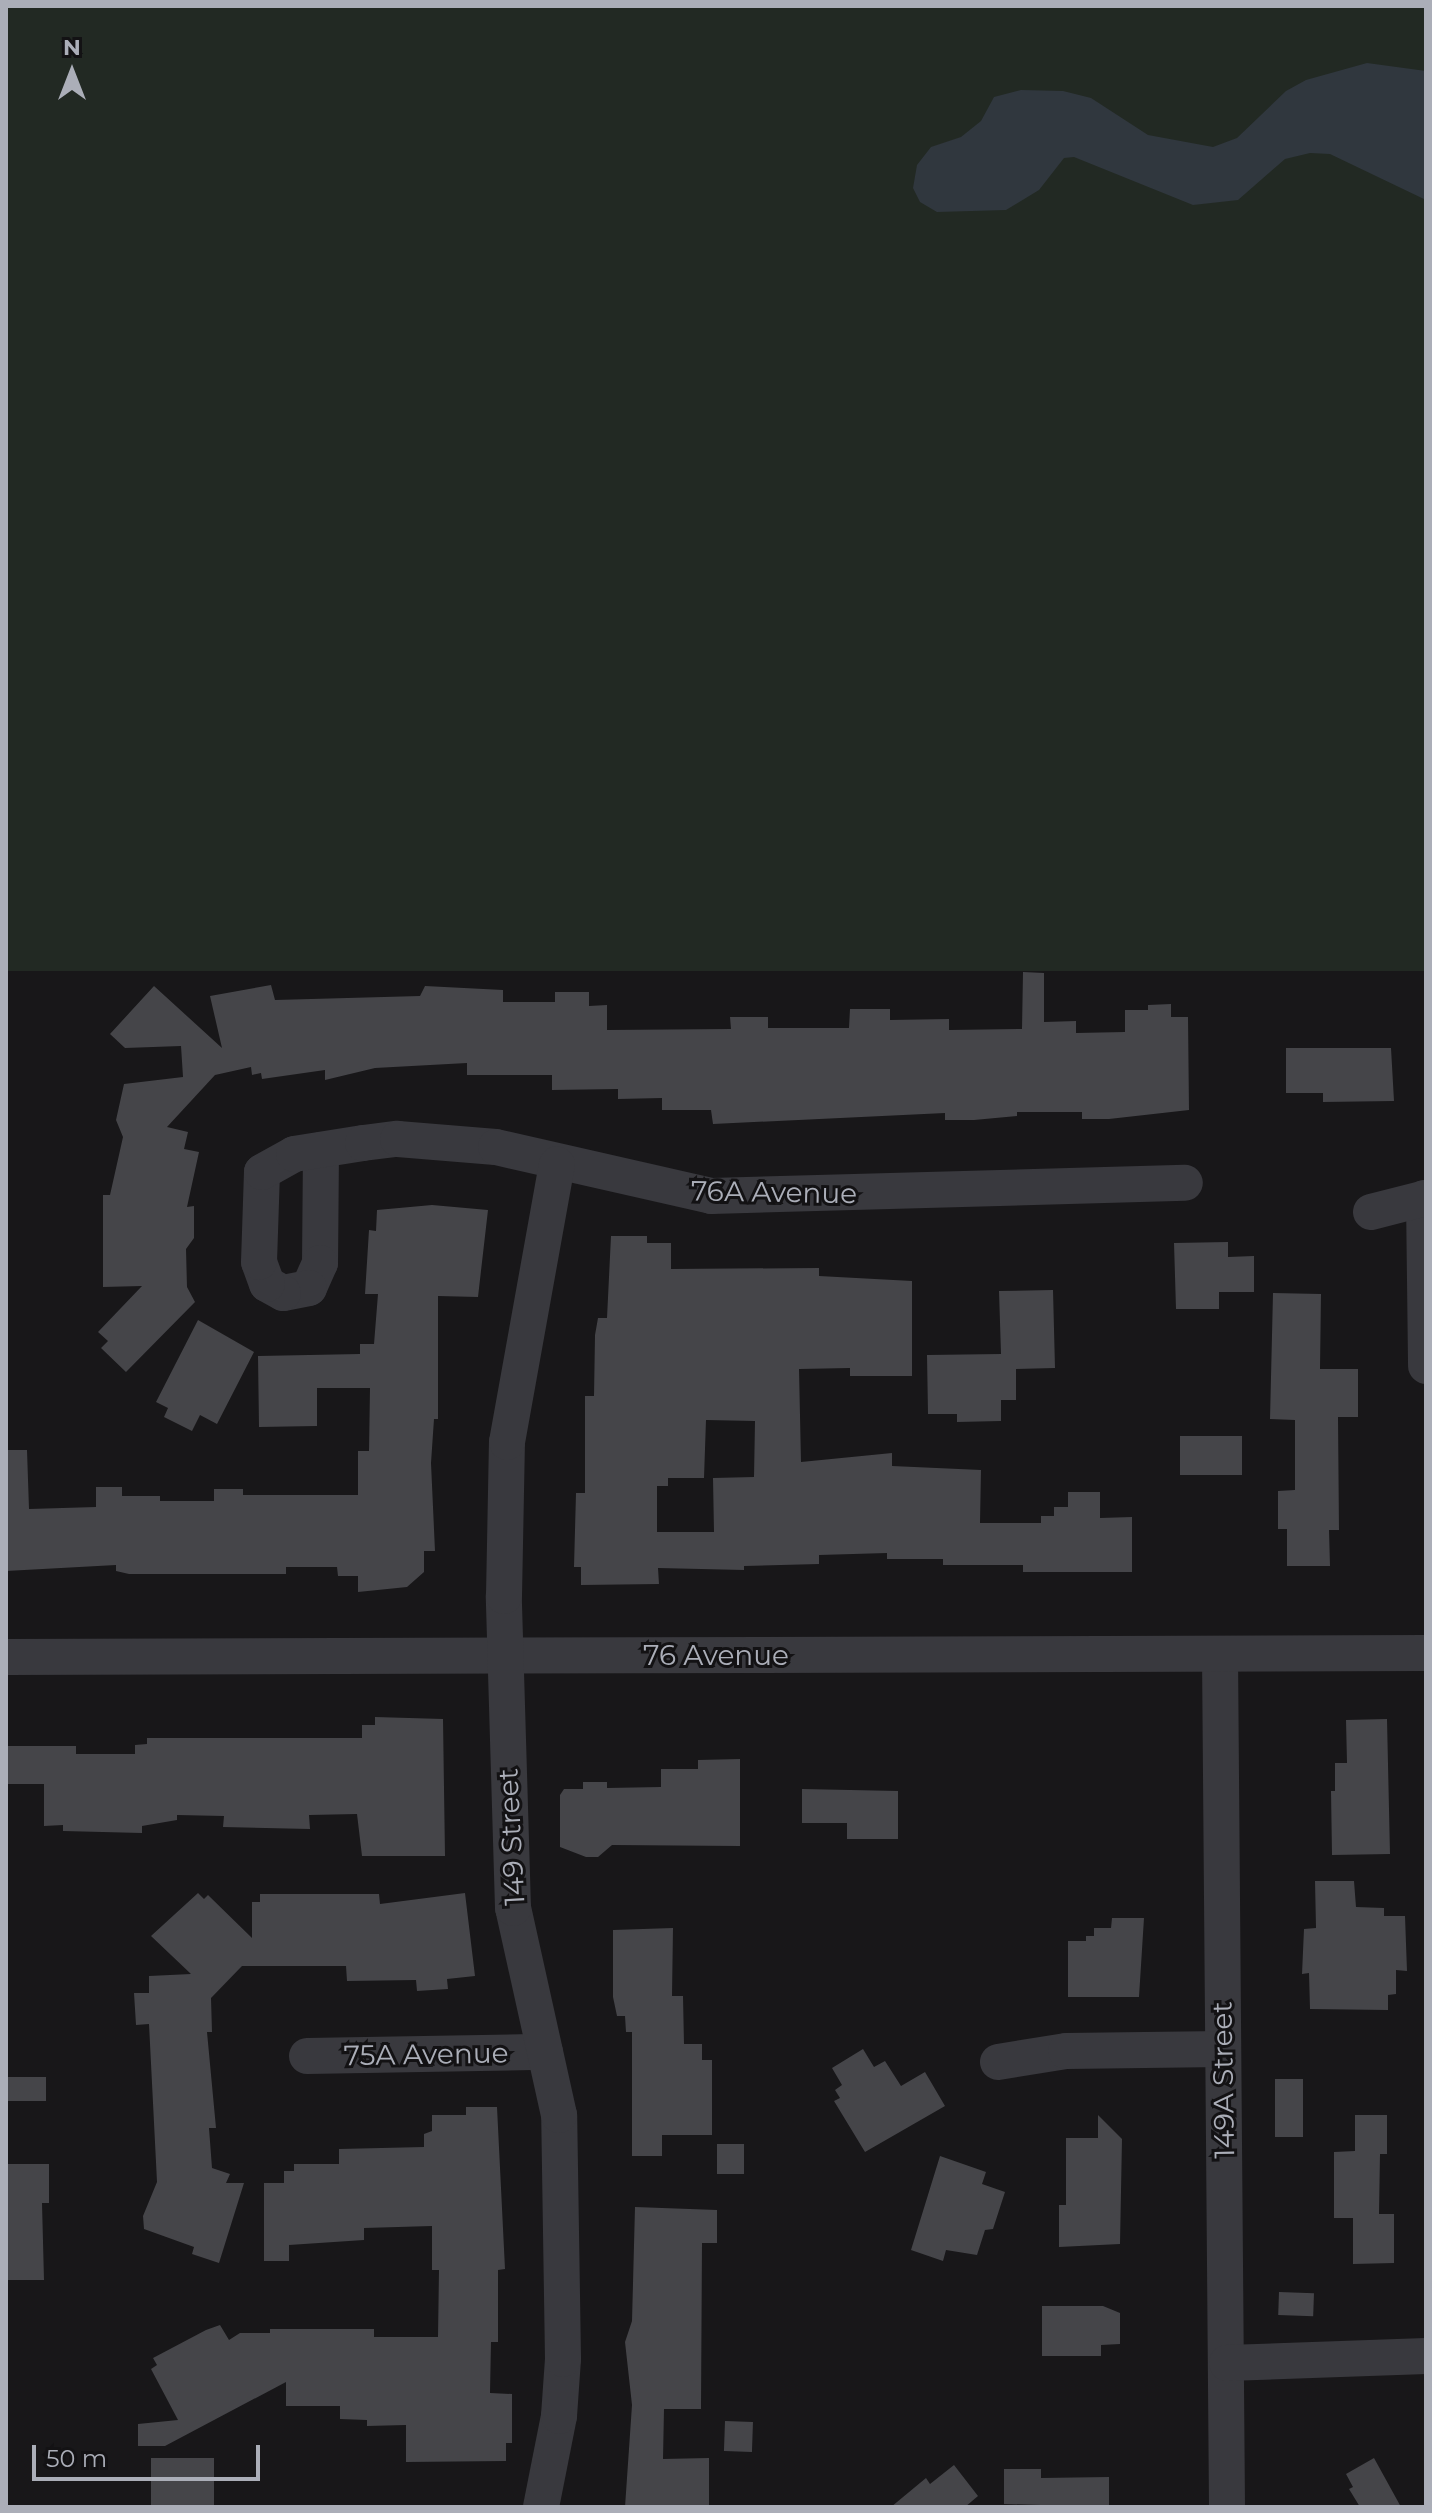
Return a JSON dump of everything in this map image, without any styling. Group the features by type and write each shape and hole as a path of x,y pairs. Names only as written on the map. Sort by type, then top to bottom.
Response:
{"street":[{"name":"76A Avenue","path":"321,1150 433,1139 496,1147 557,1164 711,1196 1185,1183"},
{"name":"149 Street","path":"541,2507 559,2416 563,2359 559,2115 511,1895 505,1656 507,1442 557,1164"},
{"path":"1371,1212 1425,1198 1426,1366"},
{"name":"76 Avenue","path":"6,1657 1426,1653"},
{"name":"149A Street","path":"1220,1654 1227,2507"},
{"path":"998,2062 1066,2051 1223,2049"},
{"name":"75A Avenue","path":"307,2056 545,2052"},
{"path":"1227,2363 1426,2356"}],"shaded area":[{"path":"6,6 1426,6 1426,971 6,971"},
{"path":"1367,63 1426,71 1426,200 1330,154 1310,153 1285,159 1238,200 1193,205 1074,157 1064,158 1039,190 1006,210 937,212 920,202 913,188 917,165 931,147 961,137 981,121 994,97 1021,90 1063,91 1091,98 1148,135 1213,147 1237,138 1286,91 1306,80"}],"building":[{"path":"1023,972 1044,973 1044,1022 1076,1021 1076,1033 1125,1032 1125,1010 1148,1010 1148,1005 1171,1004 1171,1017 1188,1017 1189,1110 1109,1119 1082,1119 1082,1112 1017,1112 1017,1116 974,1120 945,1120 945,1113 713,1124 711,1110 662,1110 662,1098 618,1099 618,1089 552,1090 552,1075 467,1075 467,1063 375,1068 325,1080 325,1070 262,1079 261,1073 252,1075 251,1067 215,1075 167,1127 188,1132 184,1149 199,1152 187,1207 194,1206 194,1238 186,1249 187,1287 195,1302 126,1372 101,1348 108,1341 98,1332 142,1286 103,1287 103,1195 110,1195 123,1137 116,1120 124,1084 183,1077 181,1046 125,1048 110,1034 154,986 222,1048 210,996 271,985 275,1000 420,996 425,986 503,990 503,1002 555,1002 555,992 589,992 589,1006 607,1005 607,1030 731,1029 730,1017 768,1017 768,1028 849,1028 850,1009 890,1009 890,1020 949,1019 949,1030 1022,1029"},
{"path":"1286,1048 1391,1048 1394,1101 1323,1102 1323,1093 1286,1093"},
{"path":"432,1205 488,1210 478,1297 438,1296 438,1419 434,1419 431,1463 435,1551 424,1551 424,1572 407,1587 358,1592 358,1576 338,1576 337,1567 286,1567 286,1574 129,1574 116,1571 116,1565 6,1571 6,1450 27,1450 29,1509 96,1507 96,1487 122,1487 122,1496 160,1496 160,1501 214,1501 214,1489 243,1489 243,1495 358,1495 358,1451 369,1451 370,1388 317,1388 317,1426 259,1427 258,1356 360,1354 360,1344 374,1344 378,1294 365,1294 369,1230 376,1231 377,1210"},
{"path":"611,1236 647,1236 647,1243 671,1243 671,1269 819,1268 819,1276 912,1281 912,1376 850,1376 850,1368 799,1369 801,1462 892,1453 892,1466 981,1470 980,1523 1041,1523 1041,1516 1054,1516 1054,1507 1068,1507 1068,1492 1100,1492 1100,1518 1132,1517 1132,1572 1023,1572 1023,1565 943,1565 943,1559 887,1559 887,1553 819,1555 819,1564 744,1566 744,1570 658,1568 659,1584 581,1585 581,1567 574,1567 576,1493 585,1493 585,1396 594,1396 598,1318 607,1318","holes":["706,1420 755,1421 754,1477 713,1478 714,1532 657,1532 657,1486 668,1486 668,1478 704,1478"]},
{"path":"1228,1242 1228,1257 1254,1256 1254,1292 1219,1292 1219,1309 1176,1309 1174,1243"},
{"path":"1053,1290 1055,1368 1016,1369 1016,1400 1001,1400 1001,1421 957,1422 957,1414 928,1414 927,1355 1001,1354 999,1291"},
{"path":"1273,1293 1321,1294 1320,1369 1358,1369 1358,1417 1338,1417 1339,1530 1329,1530 1330,1566 1287,1566 1287,1529 1278,1529 1278,1491 1295,1490 1295,1420 1270,1419"},
{"path":"198,1320 254,1352 217,1424 200,1415 192,1431 164,1417 168,1408 156,1402"},
{"path":"1180,1436 1242,1436 1242,1475 1180,1475"},
{"path":"375,1717 443,1719 445,1856 362,1856 357,1814 309,1815 310,1829 223,1827 224,1816 177,1815 177,1820 142,1826 142,1833 63,1831 63,1825 44,1826 44,1784 6,1784 6,1746 76,1746 76,1754 135,1754 135,1745 147,1744 147,1738 362,1738 362,1725 375,1725"},
{"path":"1387,1719 1390,1854 1332,1855 1331,1791 1335,1791 1335,1763 1347,1763 1346,1720"},
{"path":"740,1759 740,1846 612,1845 598,1857 586,1857 560,1847 560,1795 564,1789 583,1789 583,1782 607,1782 607,1788 661,1787 661,1769 698,1769 698,1760"},
{"path":"802,1789 898,1791 898,1839 847,1839 847,1823 802,1823"},
{"path":"1315,1881 1354,1881 1356,1907 1384,1908 1384,1916 1405,1916 1407,1971 1396,1970 1396,1994 1388,1995 1388,2010 1310,2009 1309,1973 1302,1974 1304,1929 1316,1928"},
{"path":"198,1893 204,1899 208,1895 252,1938 252,1902 260,1902 260,1894 379,1894 380,1904 465,1893 475,1976 447,1979 448,1989 417,1991 416,1980 347,1981 346,1966 242,1966 211,1998 212,2032 207,2032 216,2128 209,2128 212,2168 230,2174 226,2183 244,2183 219,2263 192,2254 194,2247 144,2229 143,2216 157,2182 149,2024 136,2025 134,1993 149,1993 149,1976 191,1974 151,1936"},
{"path":"1112,1918 1144,1918 1139,1997 1068,1997 1068,1941 1086,1941 1086,1936 1094,1936 1094,1928 1111,1928"},
{"path":"673,1928 672,1996 683,1996 684,2044 702,2044 702,2060 712,2060 712,2135 662,2135 662,2156 632,2156 632,2032 626,2032 625,2016 617,2016 613,1997 613,1930"},
{"path":"863,2049 874,2067 885,2061 901,2086 925,2072 945,2106 865,2152 834,2101 840,2098 835,2090 842,2085 832,2068"},
{"path":"7,2077 46,2077 46,2101 7,2101"},
{"path":"1275,2079 1303,2079 1303,2137 1275,2137"},
{"path":"466,2107 497,2107 505,2269 498,2270 498,2342 491,2342 490,2393 512,2394 512,2443 506,2443 506,2461 406,2462 406,2425 367,2426 367,2420 340,2419 340,2406 286,2406 286,2382 165,2446 138,2446 138,2424 178,2420 151,2369 157,2365 153,2358 206,2330 220,2325 229,2340 240,2333 270,2333 270,2329 374,2329 374,2337 438,2337 439,2270 432,2270 432,2226 364,2228 364,2240 289,2245 289,2261 264,2261 264,2183 284,2183 284,2171 294,2171 294,2164 339,2164 339,2149 424,2147 424,2134 432,2131 432,2115 466,2115"},
{"path":"1098,2115 1122,2139 1120,2244 1059,2247 1059,2205 1066,2205 1066,2138 1098,2138"},
{"path":"1355,2115 1387,2115 1387,2154 1380,2154 1379,2214 1394,2214 1394,2263 1353,2264 1353,2218 1334,2218 1334,2152 1355,2151"},
{"path":"717,2144 744,2144 744,2174 717,2174"},
{"path":"940,2156 986,2172 982,2184 1005,2192 993,2229 985,2230 977,2255 946,2250 943,2261 911,2250"},
{"path":"6,2164 49,2164 49,2203 42,2203 44,2280 6,2280"},
{"path":"635,2207 717,2210 717,2243 702,2243 701,2409 664,2409 663,2459 709,2458 709,2507 625,2507 632,2405 625,2342 632,2321"},
{"path":"1279,2292 1314,2293 1313,2316 1278,2315"},
{"path":"1042,2306 1103,2306 1120,2313 1120,2344 1101,2345 1101,2356 1042,2356"},
{"path":"725,2421 753,2422 752,2452 724,2451"},
{"path":"151,2458 214,2458 214,2507 151,2507"},
{"path":"1374,2458 1401,2507 1360,2507 1349,2489 1353,2487 1346,2474"},
{"path":"954,2465 978,2496 965,2507 891,2507 926,2478 930,2484"},
{"path":"1004,2469 1041,2469 1041,2478 1109,2477 1109,2507 1004,2504"}]}
